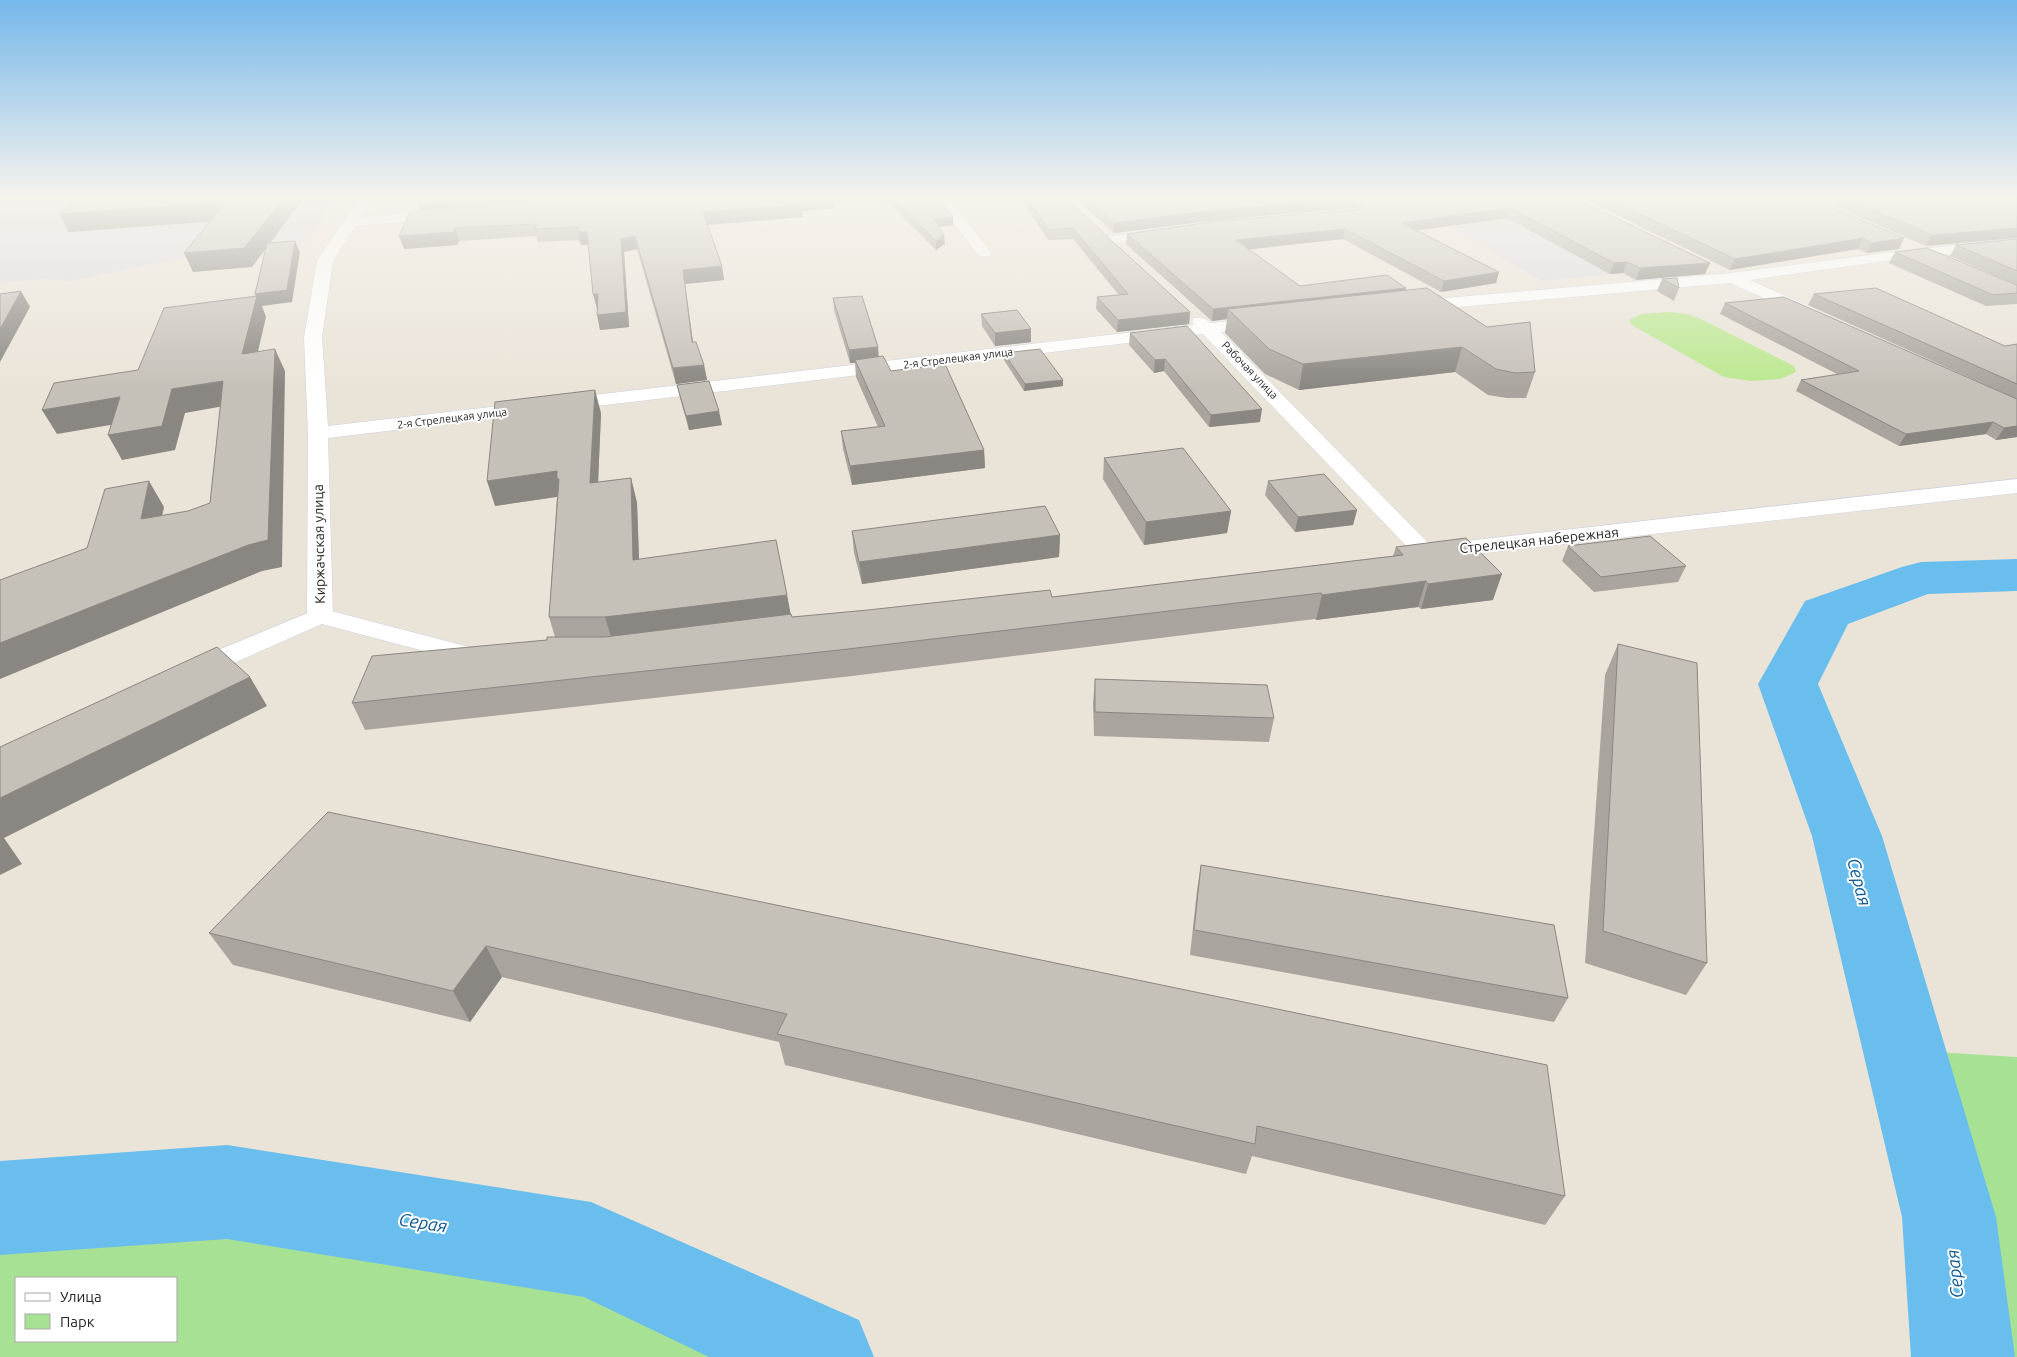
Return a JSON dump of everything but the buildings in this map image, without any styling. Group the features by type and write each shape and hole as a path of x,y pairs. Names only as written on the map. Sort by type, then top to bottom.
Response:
{"street":[{"name":"Киржачская улица","path":"164,682 320,616 318,434 313,337 325,261"},
{"path":"1391,307 1731,278 1861,261"},
{"path":"1945,261 1953,265"},
{"path":"1706,265 1821,318"},
{"name":"Рабочая улица","path":"1187,310 1225,344 1426,553"},
{"name":"2-я Стрелецкая улица","path":"318,434 1276,321"},
{"name":"Стрелецкая набережная","path":"1396,557 2017,486"},
{"path":"320,616 469,655 507,655"}],"shaded area":[{"path":"0,261 168,261 71,281 46,279 0,282"},
{"path":"1508,261 1685,261 1695,266 1542,281"}],"green space":[{"path":"1668,312 1687,314 1701,319 1794,366 1796,372 1780,379 1751,381 1724,377 1632,325 1629,320 1642,314"},
{"path":"1936,1052 2017,1057 2017,1357 2004,1357"},
{"path":"29,1236 419,1239 682,1328 736,1357 0,1357 0,1237"}],"waterway":[{"name":"Серая","path":"1963,1357 1949,1217 1847,836 1788,684 1825,613 1921,578 2017,575"},
{"name":"Серая","path":"0,1208 227,1192 591,1250 822,1357"}]}
